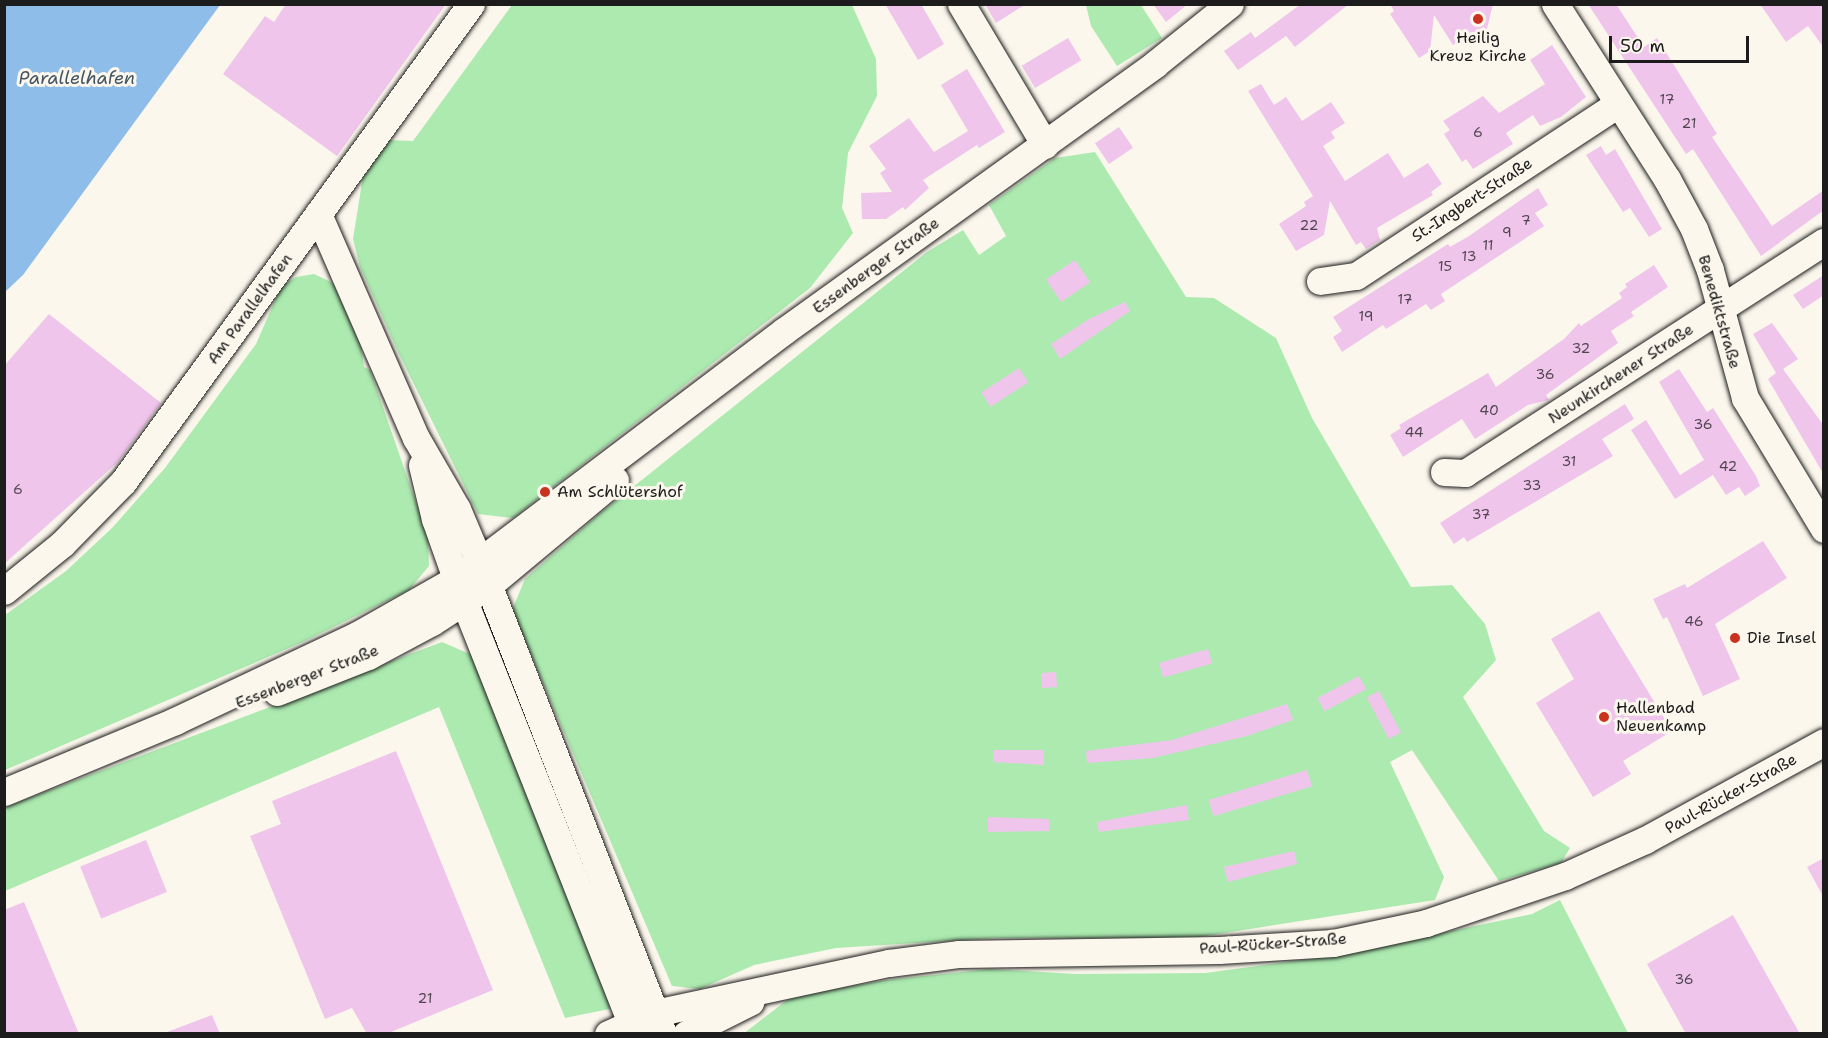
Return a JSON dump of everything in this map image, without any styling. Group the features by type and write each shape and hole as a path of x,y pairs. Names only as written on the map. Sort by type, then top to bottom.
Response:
{"street":[{"name":"Am Parallelhafen","path":"4,591 62,544 123,482 471,4"},
{"path":"961,4 1044,145"},
{"name":"Essenberger Straße","path":"4,792 175,721 357,635 460,590 484,573 709,389 1044,145 1230,4"},
{"name":"Benediktstraße","path":"1555,4 1694,229 1710,270 1719,312 1745,398 1824,530"},
{"name":"St.-Ingbert-Straße","path":"1320,281 1356,276 1618,104"},
{"path":"318,214 416,438 457,509 484,573 638,1027"},
{"name":"Neunkirchener Straße","path":"1444,472 1465,473 1719,312 1824,242"},
{"path":"416,438 435,519 460,590 638,1027"},
{"name":"Paul-Rücker-Straße","path":"638,1027 792,982 879,964 959,954 1333,943 1426,923 1565,876 1645,840 1824,742"},
{"name":"Paul-Rücker-Straße","path":"686,1034 792,982"}],"green space":[{"path":"512,5 852,5 876,59 877,96 848,153 842,208 853,233 810,288 513,518 478,514 399,354 360,267 353,239 363,176 388,140 413,141"},
{"path":"1086,5 1141,5 1162,38 1117,66 1091,26"},
{"path":"1095,152 1186,297 1214,298 1276,338 1312,418 1411,587 1452,585 1485,624 1496,660 1463,697 1544,831 1570,848 1561,863 1499,881 1412,750 1390,762 1444,877 1435,900 1186,939 995,938 836,948 754,965 700,989 672,986 512,610 525,579 598,515 927,252 963,230 979,255 1006,236 989,205 1055,158"},
{"path":"314,274 331,282 341,293 361,346 364,367 370,370 428,537 429,566 409,590 303,642 5,770 5,615 66,571 112,528 165,468 256,344 281,287 296,277"},
{"path":"442,642 472,655 614,1008 565,1018 439,707 5,891 5,807"},
{"path":"1560,900 1628,1033 743,1034 791,997 886,980 990,969 1075,974 1205,973 1332,956 1532,914"}],"water":[{"name":"Parallelhafen","path":"5,4 220,5 23,275 5,292"}],"building":[{"path":"286,4 446,4 337,156 223,74 265,16 274,22"},
{"path":"885,4 921,4 944,44 918,60"},
{"path":"985,4 1026,4 996,23"},
{"path":"1153,4 1188,4 1166,22"},
{"path":"1301,4 1349,4 1295,47 1286,36 1238,70 1224,51 1251,32 1255,38"},
{"path":"1390,4 1493,4 1486,33 1476,36 1473,32 1453,45 1434,15 1430,51 1419,58 1390,14 1394,11"},
{"path":"1588,4 1616,4 1644,47 1657,38 1717,134 1712,137 1772,226 1824,190 1824,210 1761,256 1693,149 1686,154"},
{"path":"1760,4 1824,4 1824,48 1808,26 1786,42"},
{"path":"1068,38 1081,60 1035,88 1022,66"},
{"path":"1552,45 1586,97 1561,117 1540,126 1533,115 1506,133 1513,144 1473,169 1466,159 1462,162 1444,134 1450,130 1443,121 1483,96 1499,113 1545,84 1530,60"},
{"path":"967,69 1005,132 979,148 977,145 923,180 929,188 905,210 903,207 886,219 862,219 861,193 892,192 880,173 886,169 869,146 909,118 934,152 968,131 941,85"},
{"path":"1261,84 1274,105 1286,97 1302,121 1331,102 1345,123 1331,132 1335,138 1323,146 1345,181 1388,153 1404,178 1428,163 1442,184 1431,192 1433,195 1377,228 1380,240 1366,249 1361,242 1356,245 1330,201 1324,235 1296,251 1279,224 1306,206 1304,202 1313,196 1248,91"},
{"path":"1119,127 1133,148 1109,164 1095,143"},
{"path":"1601,146 1606,155 1615,149 1662,229 1649,237 1630,208 1623,212 1586,155"},
{"path":"1538,188 1548,205 1535,213 1544,226 1441,294 1445,301 1431,310 1426,304 1386,329 1383,325 1342,352 1333,337 1342,331 1333,317 1448,244 1450,247 1469,236"},
{"path":"1075,260 1090,282 1061,302 1046,280"},
{"path":"1654,265 1668,287 1631,312 1634,316 1611,331 1618,343 1546,395 1549,400 1528,405 1475,439 1462,419 1403,457 1390,435 1401,428 1399,425 1488,373 1496,387 1564,339 1579,323 1581,326 1622,298 1619,293 1627,287 1625,284"},
{"path":"1824,275 1824,295 1803,309 1793,295"},
{"path":"1125,302 1130,311 1060,359 1051,344 1089,319"},
{"path":"49,314 161,403 118,462 4,564 4,366"},
{"path":"1772,323 1798,359 1783,369 1824,426 1824,475 1768,379 1776,373 1753,334"},
{"path":"1019,368 1028,382 991,407 981,393"},
{"path":"1679,369 1707,412 1713,408 1756,476 1760,486 1745,496 1739,487 1726,495 1713,475 1675,499 1631,430 1646,420 1680,475 1704,460 1659,382"},
{"path":"1625,404 1634,419 1602,439 1613,456 1467,542 1464,537 1454,544 1440,523"},
{"path":"1763,541 1787,578 1715,624 1740,679 1703,696 1667,617 1663,619 1653,599 1685,584 1687,588"},
{"name":"Hallenbad Neuenkamp","path":"1599,611 1672,731 1623,761 1631,774 1593,797 1536,703 1574,679 1551,639"},
{"path":"1208,649 1212,663 1163,677 1159,663"},
{"path":"1056,672 1057,687 1042,688 1041,673"},
{"path":"1359,676 1366,689 1325,711 1318,698"},
{"path":"1379,691 1401,732 1389,739 1367,698"},
{"path":"1287,704 1293,720 1247,736 1153,758 1087,763 1086,751 1172,740"},
{"path":"994,750 1044,750 1044,765 993,762"},
{"path":"396,751 493,990 386,1034 367,1034 352,1008 325,1019 250,836 281,824 272,801"},
{"path":"1307,770 1312,786 1213,816 1209,800"},
{"path":"1187,805 1189,820 1099,832 1097,822"},
{"path":"988,817 1049,819 1049,831 988,832"},
{"path":"146,840 167,892 101,919 80,867"},
{"path":"1294,851 1297,864 1228,882 1224,867"},
{"path":"1824,858 1824,898 1807,867"},
{"path":"24,902 79,1034 4,1034 4,910"},
{"path":"1733,915 1800,1034 1686,1034 1647,964"},
{"path":"212,1015 220,1034 167,1034 167,1032"}],"place":[{"name":"Heilig Kreuz Kirche","path":"1478,19"},
{"name":"Am Schlütershof","path":"545,492"},
{"name":"Die Insel","path":"1735,638"},
{"name":"Hallenbad Neuenkamp","path":"1604,717"}]}
